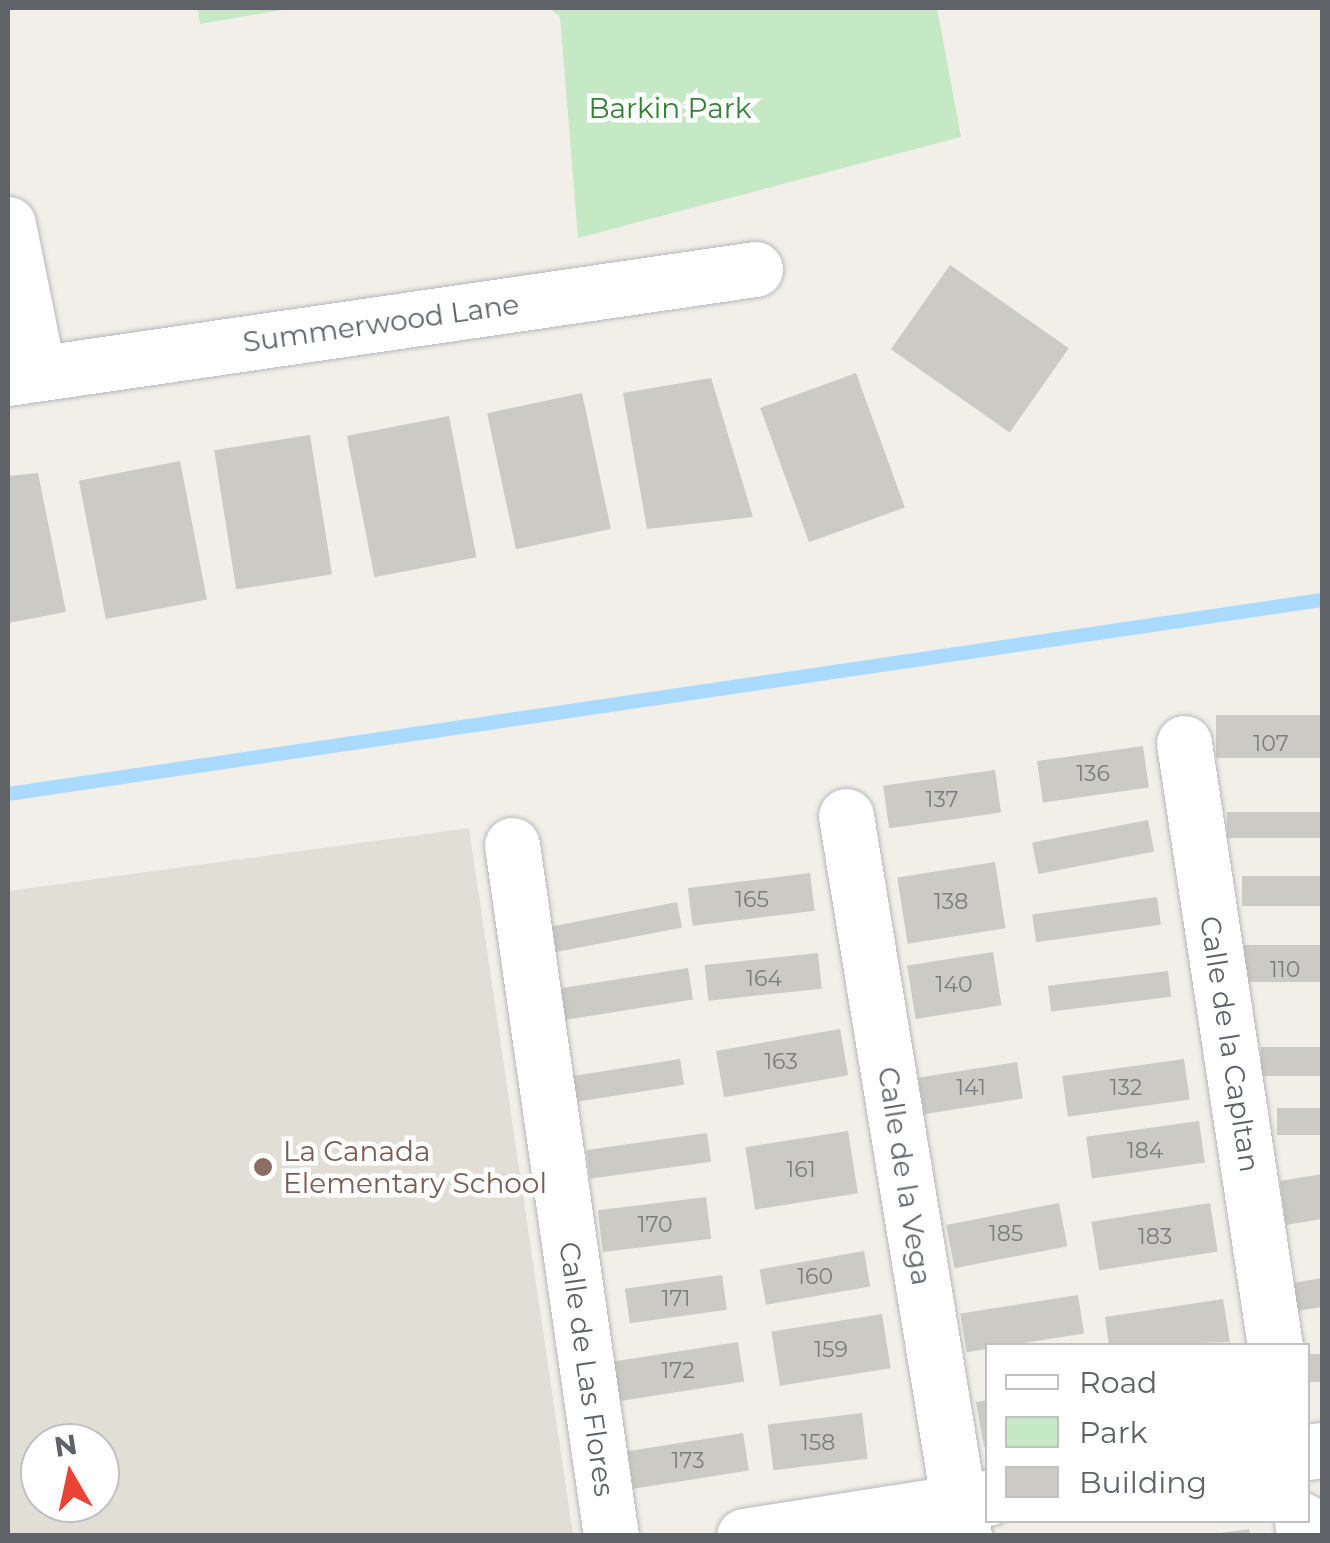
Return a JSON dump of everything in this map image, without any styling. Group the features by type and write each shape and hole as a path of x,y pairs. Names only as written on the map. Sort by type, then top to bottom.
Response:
{"street":[{"path":"8,224 22,376"},
{"name":"Summerwood Lane","path":"22,376 755,269"},
{"name":"Calle de la Capltan","path":"1184,744 1275,1343"},
{"name":"Calle de la Vega","path":"846,816 970,1512"},
{"name":"Calle de Las Flores","path":"512,845 611,1536"},
{"path":"744,1536 970,1512"}],"shaded area":[{"name":"La Canada Elementary School","path":"469,828 573,1535 8,1535 8,891"}],"green space":[{"path":"198,8 293,8 200,24"},
{"name":"Barkin Park","path":"549,8 937,8 961,137 578,238 560,17"}],"building":[{"path":"950,265 1069,348 1010,433 891,349"},
{"path":"856,373 905,507 809,542 760,408"},
{"path":"711,378 753,517 647,529 623,393"},
{"path":"582,393 611,529 516,549 487,413"},
{"path":"449,416 476,557 374,577 347,436"},
{"path":"310,435 332,574 236,589 214,450"},
{"path":"180,461 207,599 106,619 79,481"},
{"path":"38,473 66,612 8,623 8,476"},
{"path":"1216,715 1322,715 1322,758 1216,758"},
{"path":"1143,746 1149,788 1043,802 1037,761"},
{"path":"995,770 1001,813 889,828 883,786"},
{"path":"1227,812 1322,812 1322,838 1227,838"},
{"path":"1148,820 1154,851 1038,874 1032,843"},
{"path":"995,862 1005,928 908,944 897,877"},
{"path":"810,873 815,911 693,926 688,888"},
{"path":"1242,876 1322,876 1322,906 1242,906"},
{"path":"1157,897 1161,925 1036,942 1032,915"},
{"path":"677,902 682,928 551,953 546,927"},
{"path":"1244,945 1322,945 1322,982 1244,982"},
{"path":"993,952 1001,1005 916,1019 907,966"},
{"path":"818,953 822,989 708,1001 705,965"},
{"path":"688,968 693,1000 566,1020 561,988"},
{"path":"1168,971 1171,997 1051,1012 1048,986"},
{"path":"840,1029 848,1075 724,1097 716,1051"},
{"path":"1261,1047 1322,1047 1322,1076 1261,1076"},
{"path":"680,1059 684,1085 575,1102 571,1076"},
{"path":"1184,1059 1190,1100 1068,1117 1062,1076"},
{"path":"1017,1062 1023,1099 924,1114 918,1078"},
{"path":"1277,1108 1322,1108 1322,1135 1277,1135"},
{"path":"1199,1121 1205,1163 1092,1178 1086,1137"},
{"path":"848,1131 858,1193 755,1209 745,1147"},
{"path":"707,1133 711,1162 590,1179 586,1150"},
{"path":"1322,1174 1322,1219 1286,1225 1280,1181"},
{"path":"706,1197 711,1239 603,1252 598,1210"},
{"path":"1059,1203 1067,1246 955,1268 946,1225"},
{"path":"1210,1203 1218,1251 1099,1270 1091,1222"},
{"path":"864,1251 870,1286 766,1305 760,1269"},
{"path":"722,1275 727,1310 630,1323 625,1289"},
{"path":"1322,1278 1322,1307 1291,1312 1287,1284"},
{"path":"1078,1295 1084,1334 1024,1343 985,1343 985,1349 967,1352 960,1314"},
{"path":"1223,1299 1230,1342 1109,1343 1105,1317"},
{"path":"882,1314 891,1368 780,1386 771,1332"},
{"path":"738,1342 744,1382 619,1401 613,1362"},
{"path":"1310,1354 1322,1354 1322,1382 1310,1382"},
{"path":"985,1400 985,1447 984,1447 976,1402"},
{"path":"862,1413 868,1459 773,1470 768,1425"},
{"path":"743,1433 749,1471 633,1489 627,1451"},
{"path":"1249,1529 1250,1536 1220,1536 1220,1533"}],"waterway":[{"path":"8,794 1322,600"}],"place":[{"name":"La Canada Elementary School","path":"263,1167"}]}
